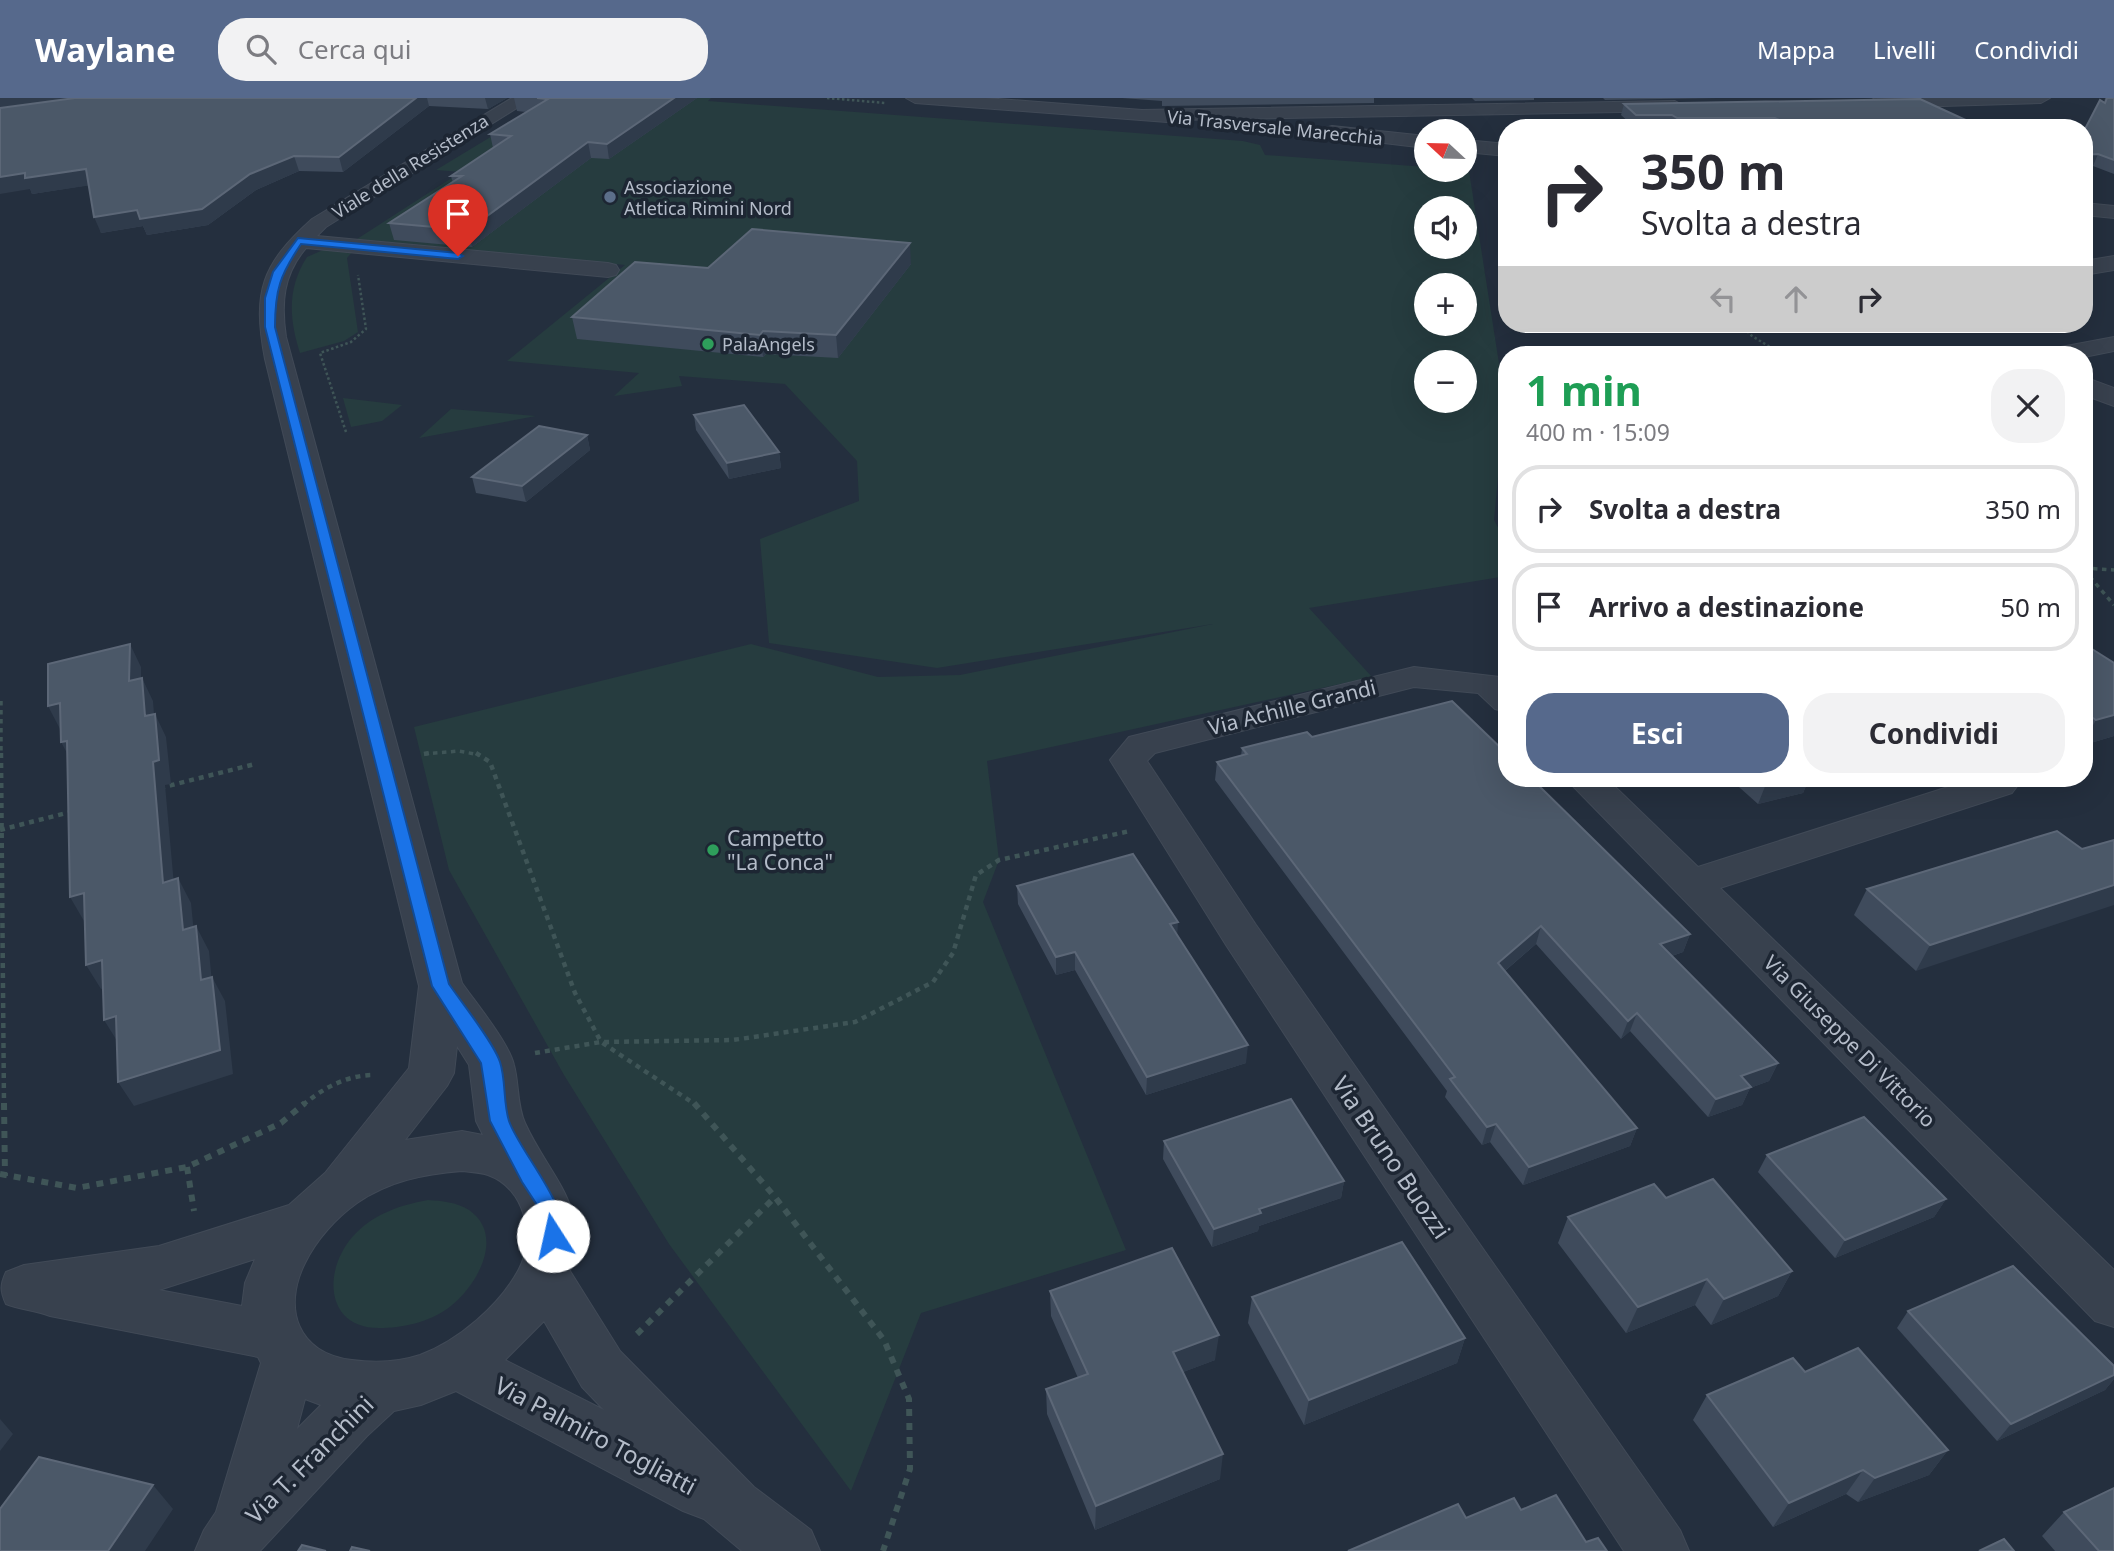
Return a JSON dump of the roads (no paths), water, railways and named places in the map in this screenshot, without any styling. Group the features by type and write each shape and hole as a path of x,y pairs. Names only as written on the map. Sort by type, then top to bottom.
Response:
{"street":[{"name":"Viale della Resistenza","path":"441,986 430,1073 279,1259 268,1299 281,1348 314,1377 346,1387 381,1387 421,1380 458,1364 496,1338 525,1307 544,1274 553,1236 547,1203 529,1177 500,1121 491,1062 441,986 270,327 270,298 278,272 298,241 319,223 507,103 524,98"},
{"name":"Via Trasversale Marecchia","path":"915,98 1033,102 1414,141"},
{"path":"1855,103 2041,98"},
{"path":"1143,115 1688,106"},
{"path":"1263,125 1341,113"},
{"path":"1341,113 1321,119 1320,122 1331,131 1345,134"},
{"path":"1263,125 1264,121 1287,114"},
{"path":"1477,147 1498,149"},
{"path":"2093,210 2114,212"},
{"path":"298,241 608,270"},
{"path":"2093,266 2114,263"},
{"path":"2093,348 2114,344"},
{"path":"2093,390 2114,398"},
{"name":"Via Achille Grandi","path":"1128,760 1142,744 1414,677 1491,686"},
{"name":"Via Bruno Buozzi","path":"1128,760 1167,823 1659,1551"},
{"name":"Via Giuseppe Di Vittorio","path":"1592,787 2114,1304"},
{"path":"1691,883 1993,787"},
{"name":"Viale della Resistenza","path":"12,1287 159,1268 321,1206 379,1167 421,1154 462,1151 500,1158 529,1177"},
{"name":"Via Palmiro Togliatti","path":"544,1274 601,1369 733,1507 790,1551"},
{"path":"12,1287 281,1348"},
{"name":"Via T. Franchini","path":"233,1539 281,1348"},
{"name":"Via Palmiro Togliatti","path":"458,1364 733,1507"},
{"name":"Via T. Franchini","path":"233,1539 352,1412 381,1387"}],"place":[{"name":"Associazione Atletica Rimini Nord","path":"610,197"},
{"name":"PalaAngels","path":"708,344"},
{"name":"Campetto \"La Conca\"","path":"713,850"}]}
